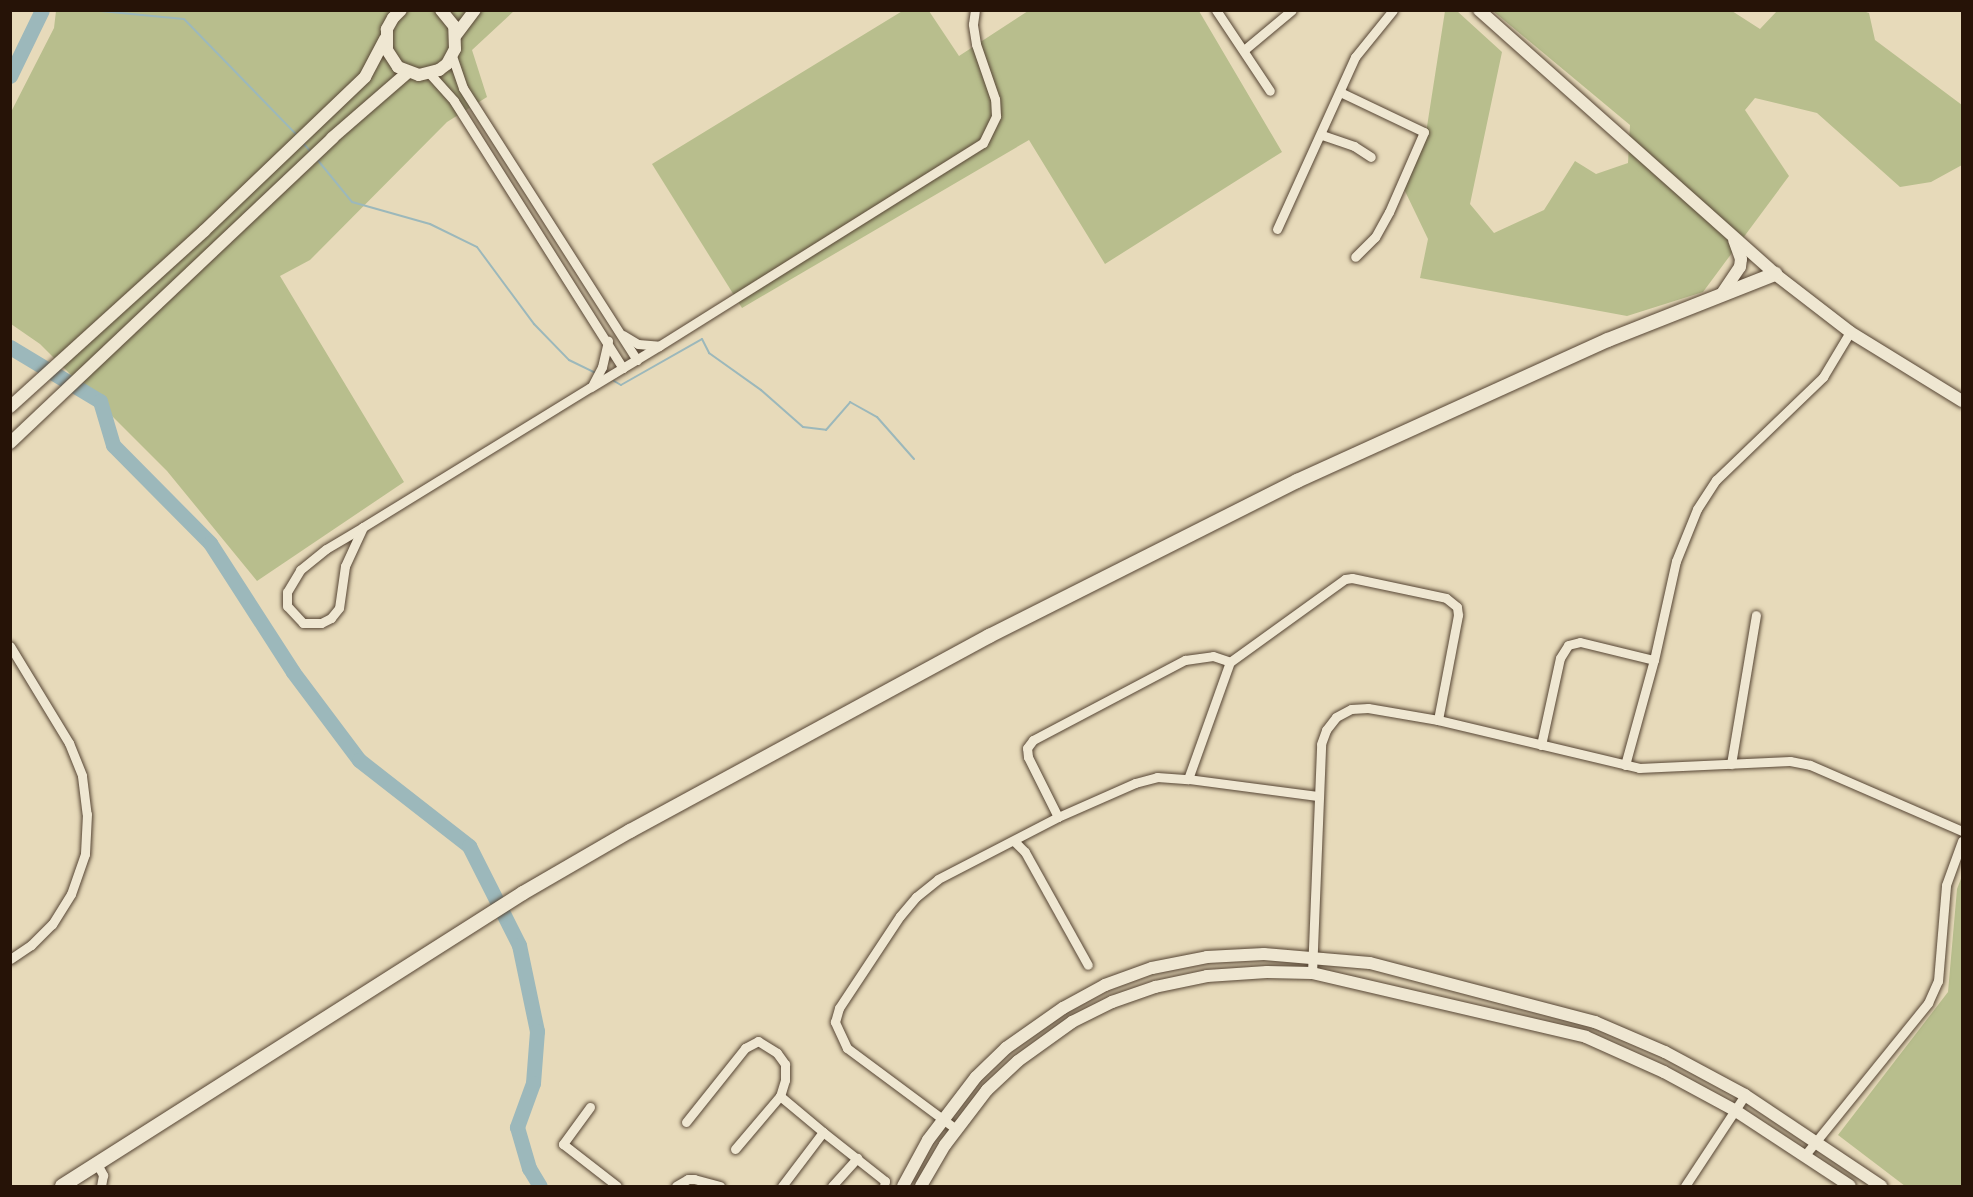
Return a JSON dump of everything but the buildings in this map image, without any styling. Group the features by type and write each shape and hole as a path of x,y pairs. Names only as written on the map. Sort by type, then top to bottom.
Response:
{"main road":[{"path":"62,1186 523,893 630,831 989,636 1297,481 1608,340 1723,292 1774,274"}],"street":[{"path":"10,407 365,77 385,39 388,25 385,10"},
{"path":"388,25 401,10"},
{"path":"441,10 449,18 456,35"},
{"path":"385,39 391,60 407,73 430,74 447,64 452,56 456,35 475,10"},
{"path":"363,527 345,566 339,608 331,618 321,623 303,623 287,606 287,592 300,570 363,527 637,360 983,143 996,116 995,99 976,44 973,24 975,10"},
{"path":"1216,10 1270,91"},
{"path":"1244,50 1278,19 1292,10"},
{"path":"1277,229 1322,135 1355,57 1384,18 1393,10"},
{"path":"1479,10 1774,274 1850,332 1962,401"},
{"path":"452,56 463,88 637,360"},
{"path":"10,443 332,138 407,73"},
{"path":"430,74 454,101 623,368"},
{"path":"1340,92 1424,132 1389,212 1375,237 1355,257"},
{"path":"1322,135 1354,146 1371,157"},
{"path":"1723,292 1738,275 1740,267 1741,259 1734,239"},
{"path":"1625,765 1654,660 1676,561 1704,496 1716,480 1823,377 1850,332"},
{"path":"620,333 638,344 659,346"},
{"path":"591,387 602,367 608,341"},
{"path":"1188,779 1230,662 1345,579 1352,578 1446,597 1457,607 1458,615 1438,720"},
{"path":"1731,764 1756,615"},
{"path":"1541,746 1560,658 1568,645 1580,642 1654,660"},
{"path":"10,646 69,743 82,776 87,814 84,854 70,894 52,924 31,945 10,959"},
{"path":"1058,817 1028,757 1027,748 1033,740 1185,660 1213,656 1230,662"},
{"path":"1312,973 1317,796 1321,744 1326,730 1336,717 1351,709 1368,708 1438,720 1639,768 1790,761 1810,765 1962,831"},
{"path":"956,1129 847,1048 835,1022 839,1008 900,916 916,897 938,879 1015,842 1058,817 1135,783 1157,777 1317,796"},
{"path":"1805,1155 1912,1025 1931,996 1938,981 1946,885 1962,841"},
{"path":"1015,842 1025,852 1088,965"},
{"path":"903,1186 942,1119 976,1077 1006,1048 1063,1008 1105,985 1152,968 1207,957 1264,954 1313,956 1370,963 1595,1022 1665,1052 1745,1095 1817,1141 1881,1186"},
{"path":"921,1186 956,1129 987,1090 1018,1060 1072,1022 1112,1002 1155,987 1207,976 1267,972 1312,973 1586,1037 1664,1072 1736,1111 1850,1186"},
{"path":"686,1122 745,1048 758,1041 777,1053 785,1064 785,1080 780,1096 735,1149"},
{"path":"1685,1186 1745,1095"},
{"path":"780,1096 885,1181 884,1186"},
{"path":"590,1107 562,1144 617,1186"},
{"path":"783,1186 823,1132"},
{"path":"832,1186 857,1158"},
{"path":"97,1164 103,1175 101,1186"},
{"path":"676,1186 688,1179 694,1179 720,1186"}],"green space":[{"path":"904,10 929,11 959,56 1028,11 1199,11 1282,152 1105,264 1029,140 742,308 652,164"},
{"path":"56,11 514,11 472,50 487,97 447,122 310,260 280,276 404,482 257,581 167,471 40,344 11,324 11,112 54,28"},
{"path":"1445,11 1457,11 1502,52 1470,204 1494,233 1544,210 1575,161 1596,174 1628,163 1630,125 1493,11 1732,11 1760,29 1777,11 1863,11 1869,13 1875,40 1962,105 1962,165 1931,182 1900,187 1817,113 1755,98 1745,110 1789,176 1703,292 1627,316 1420,278 1428,239 1404,189 1426,133"},
{"path":"1962,876 1962,1186 1905,1186 1838,1135 1948,992 1957,889"}],"waterway":[{"path":"10,76 42,10"},
{"path":"90,10 184,19 297,135"},
{"path":"302,142 310,151"},
{"path":"316,158 352,202 430,224 477,247 534,324 569,360 596,373"},
{"path":"614,381 621,385 702,339 709,353 761,390 803,427 826,430 850,402 877,417 914,459"},
{"path":"10,347 100,401 113,445 210,543 293,672 359,760 469,846 519,945 537,1031 533,1083 517,1127 529,1168 540,1186"}]}
